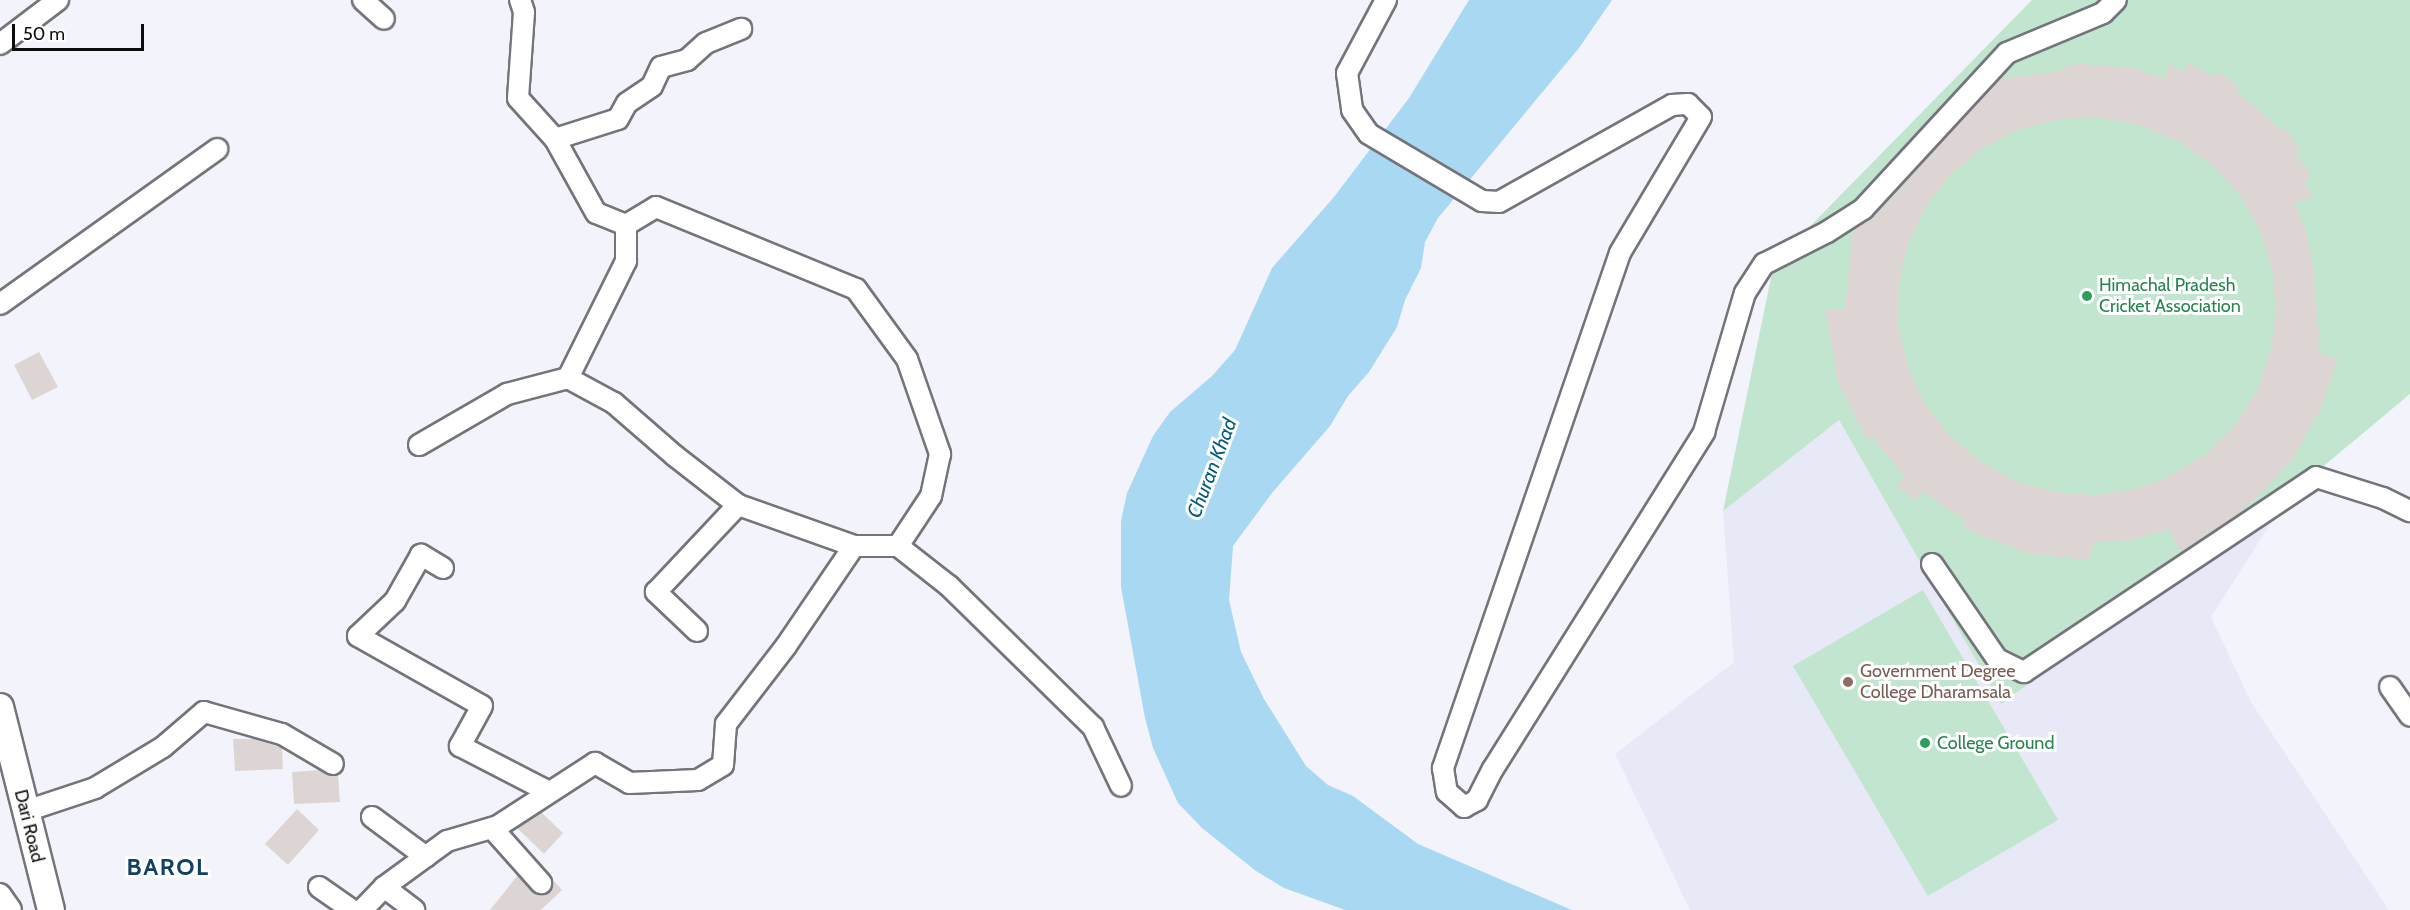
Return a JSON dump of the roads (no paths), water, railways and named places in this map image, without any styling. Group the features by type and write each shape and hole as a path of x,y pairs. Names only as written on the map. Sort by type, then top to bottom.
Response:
{"main road":[{"name":"Dari Road","path":"0,707 51,910"}],"street":[{"path":"0,44 58,0"},
{"path":"363,0 384,19"},
{"path":"520,0 524,12 518,98 555,139 597,213 626,225"},
{"path":"1386,0 1347,73 1352,110 1369,134 1482,201 1499,202 1672,105 1688,104 1701,117 1620,253 1443,768 1447,792 1464,807 1477,800 1493,769 1704,432 1745,293 1764,264 1827,232 1863,209 2007,53 2103,13 2116,0"},
{"path":"555,139 618,119 627,103 652,86 661,67 687,60 706,43 741,29"},
{"path":"0,304 217,149"},
{"path":"626,225 656,207 856,289 907,359 940,454 931,496 898,546"},
{"path":"568,378 626,261 626,225"},
{"path":"419,445 507,394 568,378 614,403 675,456 738,505 854,546 898,546 949,586 1093,727 1121,786"},
{"path":"1932,564 1997,659 2024,672 2316,477 2383,498 2410,511"},
{"path":"697,632 656,592 738,505"},
{"path":"362,910 384,887 447,841 492,828 595,763 629,783 698,780 723,765 726,724 786,646 854,546"},
{"path":"443,568 421,555 396,601 358,636 482,706 460,746 549,792"},
{"path":"2390,687 2410,716"},
{"path":"26,811 95,788 163,747 204,712 282,734 333,764"},
{"path":"372,817 426,857"},
{"path":"492,828 541,883"},
{"path":"319,887 352,910"},
{"path":"384,887 414,910"},
{"path":"0,894 11,910"}],"water":[{"name":"Churan Khad","path":"1469,0 1612,0 1579,48 1438,218 1425,242 1421,268 1405,300 1397,327 1369,372 1348,396 1330,426 1272,493 1233,546 1229,600 1241,652 1264,699 1306,766 1328,785 1353,796 1418,844 1572,910 1345,910 1284,888 1256,871 1202,828 1178,803 1153,748 1145,718 1121,587 1121,521 1127,493 1153,436 1170,412 1212,376 1235,350 1272,268 1334,197 1409,98"}],"place":[{"name":"Himachal Pradesh Cricket Association","path":"2087,296"},
{"name":"Government Degree College Dharamsala","path":"1848,682"},
{"name":"College Ground","path":"1925,743"}],"district":[{"name":"BAROL","path":"168,867"}]}
